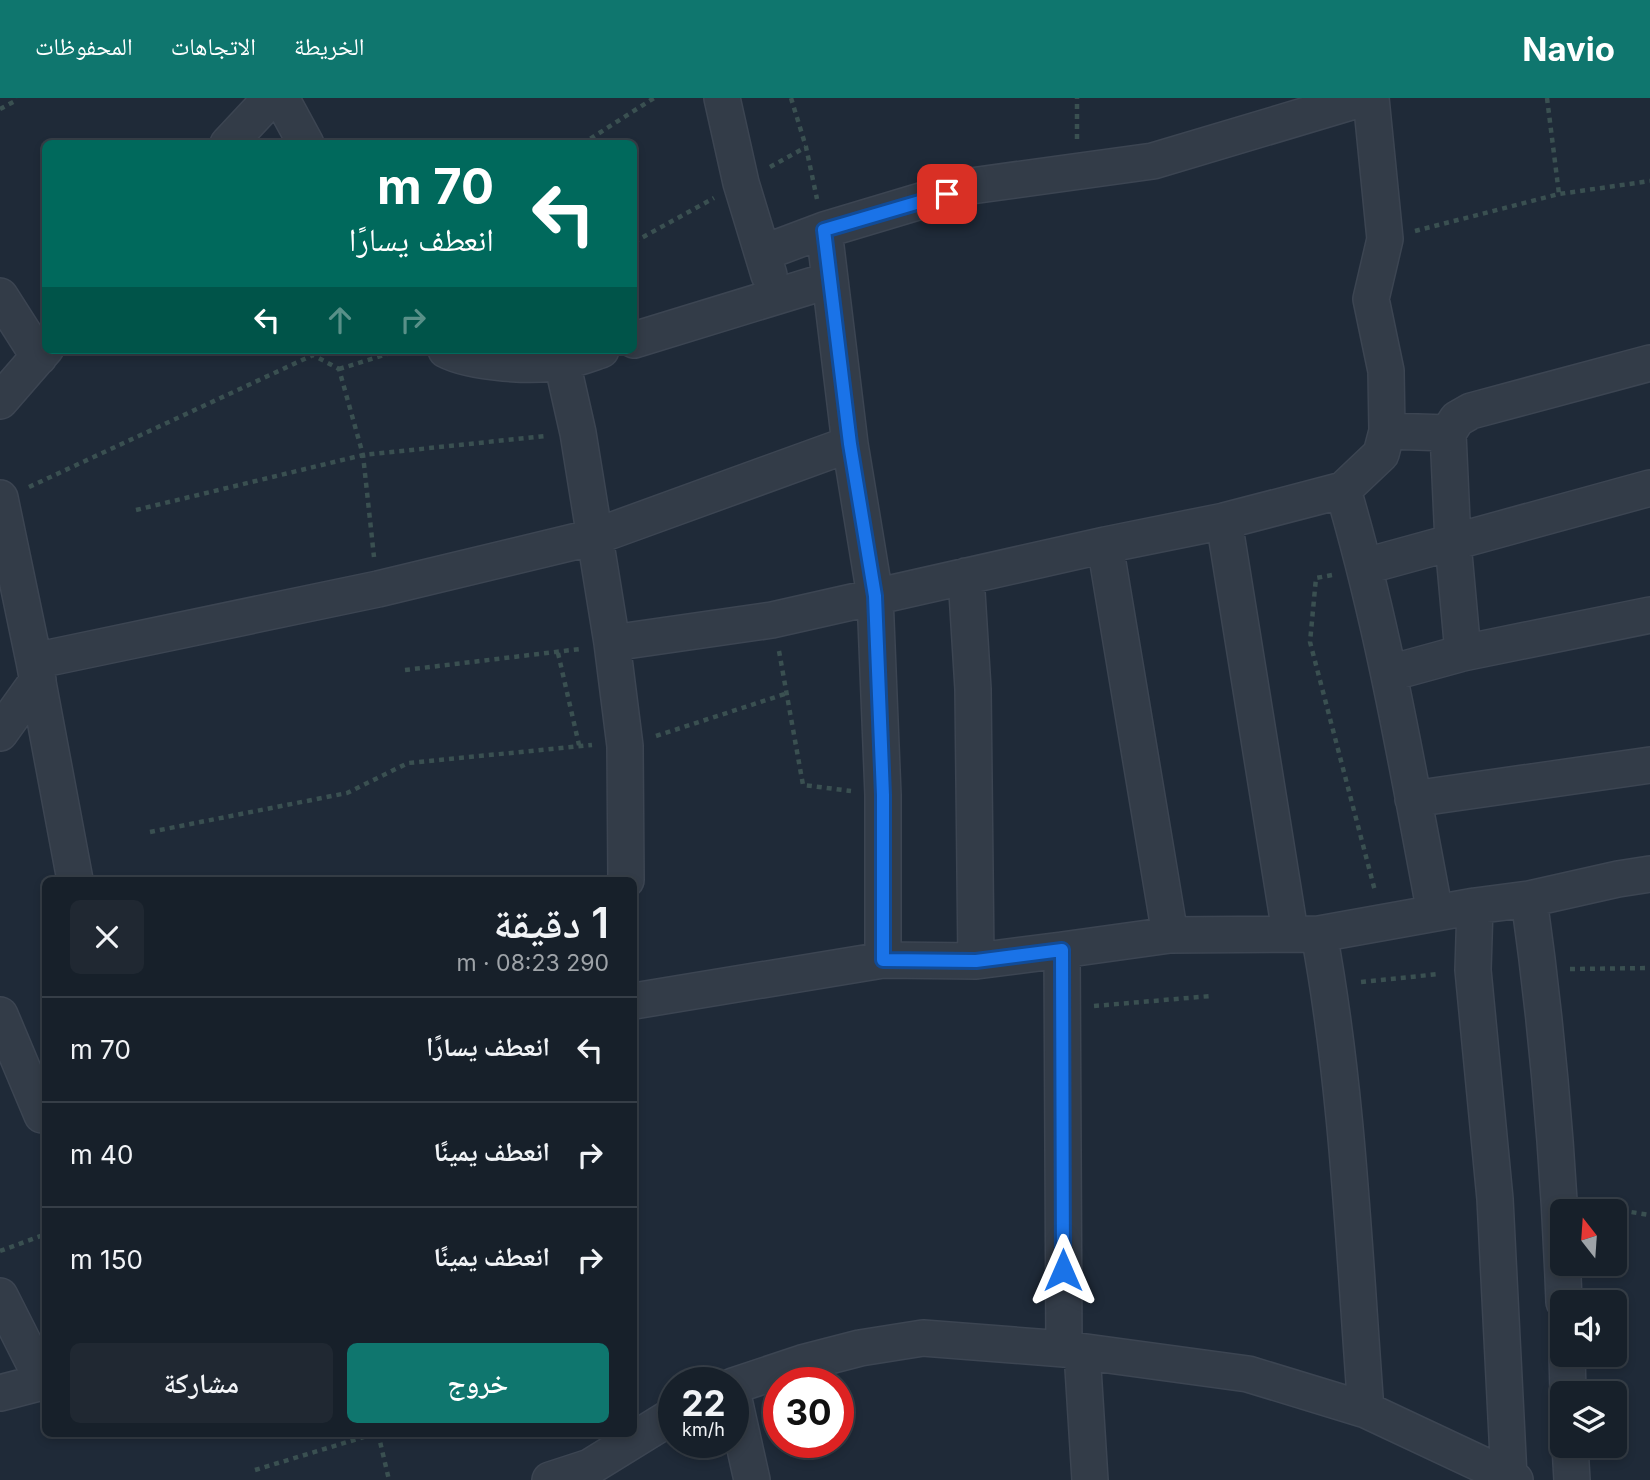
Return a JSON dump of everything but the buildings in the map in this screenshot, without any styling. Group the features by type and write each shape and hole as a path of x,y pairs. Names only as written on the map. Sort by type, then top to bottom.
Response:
{"street":[{"path":"722,98 741,183 775,295"},
{"path":"762,253 824,230 971,186 1153,160 1364,98"},
{"path":"611,643 772,620 1223,521 1343,491 1381,454 1388,431 1386,371 1371,299 1385,239 1371,98"},
{"path":"233,140 283,100 304,140"},
{"path":"824,230 850,444 875,596 883,795 883,960"},
{"path":"637,339 830,280"},
{"path":"0,296 42,353 0,401"},
{"path":"454,354 499,363 562,362 588,354"},
{"path":"562,362 578,433 625,746 626,877"},
{"path":"1463,653 1453,543 1448,433 1457,419 1471,411 1650,363"},
{"path":"1388,431 1448,433"},
{"path":"0,733 36,671 594,537 850,444"},
{"path":"1366,566 1650,488"},
{"path":"1343,491 1366,566 1390,673 1434,913"},
{"path":"1,499 74,877"},
{"path":"1223,521 1304,933 1329,985 1340,1083 1366,1410"},
{"path":"1105,545 1170,935"},
{"path":"966,576 973,690 976,961"},
{"path":"1390,673 1463,653 1650,615"},
{"path":"1413,799 1650,765"},
{"path":"637,1001 883,960 976,961 1170,935 1304,933 1529,899 1650,874"},
{"path":"1529,899 1539,969 1560,1199"},
{"path":"749,1381 860,1348 923,1338 1073,1350 1248,1374 1366,1410 1512,1479 1495,1199 1474,970 1475,906"},
{"path":"1062,950 1073,1350 1090,1480"},
{"path":"0,1015 42,1115"},
{"path":"0,1296 42,1377"},
{"path":"0,1394 42,1382"},
{"path":"550,1480 589,1473 658,1426"},
{"path":"589,1473 596,1437"},
{"path":"747,1458 752,1480"},
{"path":"1571,1458 1572,1480"}],"path":[{"path":"0,109 16,98"},
{"path":"588,140 654,98"},
{"path":"791,98 806,147 824,230"},
{"path":"1547,98 1559,194"},
{"path":"1385,239 1559,194 1650,181"},
{"path":"1,499 313,355 339,369 387,354"},
{"path":"339,369 363,456 378,589"},
{"path":"136,510 363,456 578,433"},
{"path":"1366,566 1316,579 1310,642 1383,922"},
{"path":"772,620 788,693 803,785 883,795"},
{"path":"150,832 347,793 408,763 579,745 558,653 405,670"},
{"path":"625,746 788,693"},
{"path":"1539,969 1650,968"},
{"path":"1329,985 1474,970"},
{"path":"1062,1009 1211,996"},
{"path":"1628,1212 1650,1215"},
{"path":"0,1251 42,1235"},
{"path":"255,1471 364,1437"},
{"path":"378,1437 389,1480"}],"route":[{"path":"947,194 824,230 850,444 875,596 883,795 883,960 976,961 1062,950 1063,1270"}]}
